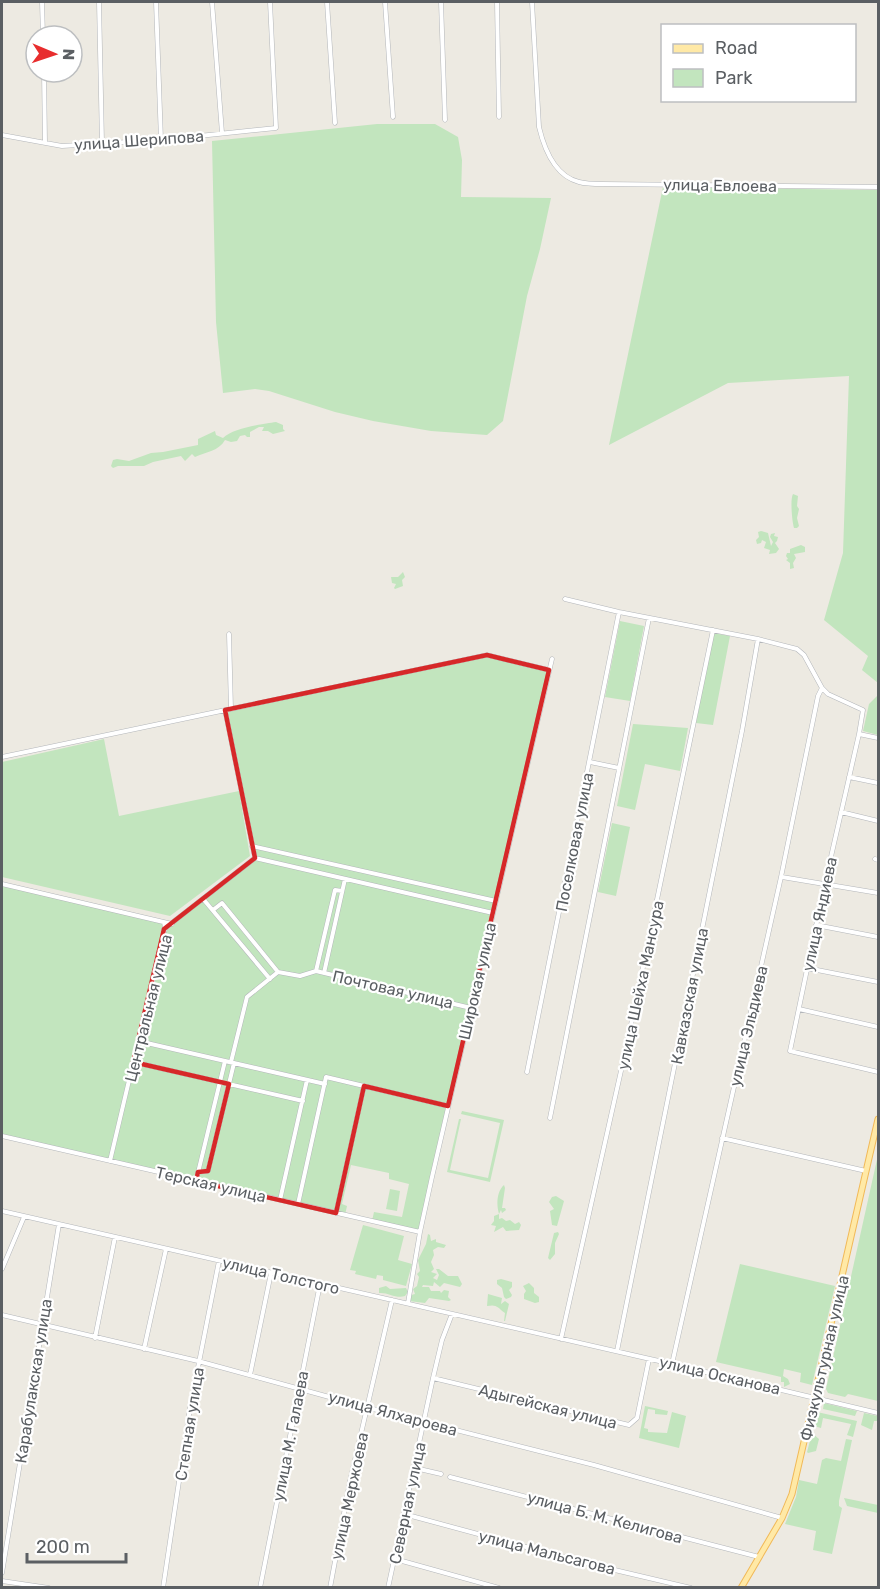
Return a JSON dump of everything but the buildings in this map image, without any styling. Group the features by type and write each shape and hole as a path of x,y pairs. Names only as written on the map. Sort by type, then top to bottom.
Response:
{"main road":[{"name":"Физкультурная улица","path":"741,1587 782,1518 792,1494 879,1119"}],"street":[{"path":"42,2 43,24"},
{"path":"99,2 102,143"},
{"path":"156,2 161,140"},
{"path":"212,2 222,133"},
{"name":"улица Шерипова","path":"2,135 62,146 161,140 276,128 270,2"},
{"path":"327,2 334,123"},
{"path":"385,2 393,117"},
{"path":"441,2 445,120"},
{"path":"497,2 499,117"},
{"name":"улица Евлоева","path":"532,2 538,126 549,155 564,175 581,183 592,184 879,187"},
{"path":"44,84 45,142"},
{"path":"565,599 792,647 801,652 822,688"},
{"name":"Поселковая улица","path":"527,1072 619,612"},
{"path":"550,1118 649,618"},
{"name":"улица Шейха Мансура","path":"561,1339 625,1055 713,630"},
{"path":"228,634 231,709"},
{"name":"Кавказская улица","path":"617,1352 742,731 758,639"},
{"path":"2,757 487,655 549,670"},
{"name":"Широкая улица","path":"408,1303 420,1232 448,1106 552,658"},
{"name":"улица Яндиева","path":"822,688 837,700 863,710 790,1051 879,1072"},
{"name":"улица Эльдиева","path":"672,1364 782,877 818,696 822,688"},
{"path":"225,710 255,858 493,913"},
{"path":"859,734 879,738"},
{"path":"590,762 620,768"},
{"path":"849,777 879,783"},
{"path":"841,812 879,820"},
{"path":"252,846 496,901"},
{"name":"Центральная улица","path":"110,1161 164,929 255,858"},
{"path":"782,877 879,893"},
{"path":"324,973 345,879"},
{"path":"2,885 172,924"},
{"path":"316,971 334,890 342,891"},
{"path":"204,900 270,979"},
{"path":"198,1172 208,1171 247,997 278,972 222,903 213,910"},
{"path":"164,922 164,929"},
{"path":"816,925 879,937"},
{"path":"807,968 879,982"},
{"name":"Почтовая улица","path":"278,972 300,976 316,971 471,1008"},
{"path":"799,1009 879,1027"},
{"path":"138,1041 325,1084"},
{"path":"196,1181 225,1061"},
{"path":"134,1062 303,1101"},
{"path":"298,1204 326,1077 448,1106"},
{"path":"280,1200 308,1080"},
{"path":"336,1213 364,1086"},
{"name":"Терская улица","path":"2,1136 420,1232"},
{"path":"723,1138 867,1171"},
{"name":"улица Толстого","path":"2,1211 561,1339"},
{"path":"2,1269 24,1217"},
{"name":"Карабулакская улица","path":"2,1573 59,1224"},
{"path":"94,1338 115,1237"},
{"path":"144,1349 166,1249"},
{"name":"Степная улица","path":"163,1587 198,1361 219,1261"},
{"path":"250,1375 271,1272"},
{"name":"улица М. Галаева","path":"260,1587 320,1284"},
{"name":"улица Мержоева","path":"330,1587 350,1481 392,1300"},
{"name":"Северная улица","path":"388,1587 433,1378 442,1340 452,1314"},
{"name":"улица Ялхароева","path":"2,1315 198,1361 594,1465 782,1518"},
{"name":"улица Осканова","path":"561,1339 879,1413"},
{"name":"Адыгейская улица","path":"433,1378 627,1425 633,1424 637,1418 649,1359"},
{"path":"415,1468 441,1474"},
{"name":"улица Б. М. Келигова","path":"450,1477 759,1557"},
{"name":"улица Мальсагова","path":"404,1514 585,1563 691,1587"},
{"path":"395,1559 499,1587"},
{"path":"2,1581 49,1587"}],"highlighted area":[{"path":"487,655 549,670 448,1106 364,1086 336,1213 196,1181 198,1172 208,1171 229,1084 133,1062 164,929 255,858 225,710"}],"green space":[{"path":"377,124 435,124 458,137 462,160 461,197 551,198 527,296 503,421 487,435 431,431 373,421 335,412 269,391 255,389 223,393 216,322 212,141"},
{"path":"663,187 878,190 878,683 862,670 868,656 824,620 843,553 849,376 728,383 609,445"},
{"path":"276,422 283,425 285,431 273,434 262,431 264,427 259,427 250,432 250,437 240,436 237,441 231,442 225,440 216,449 195,457 192,454 185,461 181,456 144,466 113,468 111,466 113,460 117,459 129,461 151,453 198,445 198,439 215,431 216,435 223,438 241,429"},
{"path":"793,494 798,496 799,526 797,528 794,528 791,505"},
{"path":"758,532 768,533 771,546 773,542 771,534 775,533 774,536 778,537 775,543 779,549 776,553 769,554 770,550 764,548 766,542 762,540 757,544"},
{"path":"801,545 805,547 805,552 794,554 796,558 793,563 794,568 790,569 790,563 786,560 788,559 787,553 790,553 790,549"},
{"path":"403,572 405,577 402,580 403,586 395,589 396,584 392,583 391,577 398,577"},
{"path":"620,621 644,626 630,701 605,697"},
{"path":"713,633 730,636 713,725 696,723"},
{"path":"487,655 549,670 420,1232 372,1221 374,1212 402,1217 409,1184 389,1179 389,1173 351,1165 342,1204 347,1206 345,1215 2,1136 2,884 172,924 255,858 225,710"},
{"path":"878,695 878,735 863,731 869,704"},
{"path":"633,724 688,728 680,771 645,764 635,810 617,806"},
{"path":"104,739 119,816 239,791 250,856 170,916 2,877 2,762"},
{"path":"612,823 630,827 616,896 598,892"},
{"path":"462,1111 504,1120 490,1182 447,1172 459,1119 461,1119 450,1170 488,1178 500,1123 461,1114"},
{"path":"878,1155 878,1401 848,1394 845,1397 828,1393 826,1389"},
{"path":"504,1185 502,1208 506,1210 502,1213 501,1210 499,1214 498,1198"},
{"path":"390,1189 400,1191 397,1211 386,1209"},
{"path":"556,1196 564,1201 557,1226 552,1225 550,1211 554,1209 549,1202 552,1197"},
{"path":"499,1214 499,1219 510,1220 515,1224 519,1222 521,1225 519,1230 506,1231 503,1227 494,1232 496,1226 491,1225 494,1216"},
{"path":"363,1225 404,1236 398,1260 412,1264 406,1286 383,1280 383,1276 377,1275 376,1279 355,1274 356,1271 350,1270"},
{"path":"558,1232 555,1254 550,1260 548,1258 554,1233"},
{"path":"428,1234 431,1241 436,1239 436,1242 446,1245 444,1248 438,1247 433,1250 434,1255 431,1262 434,1269 431,1272 437,1274 433,1278 437,1280 439,1275 436,1269 439,1269 448,1276 458,1276 462,1284 460,1287 444,1283 440,1287 434,1282 433,1286 423,1285 422,1287 429,1287 431,1291 441,1293 444,1290 449,1291 448,1297 451,1300 449,1301 429,1298 425,1303 409,1301 411,1295 415,1294 413,1289 417,1286 419,1277 417,1274 420,1271 418,1260"},
{"path":"740,1264 835,1286 812,1385 800,1382 801,1373 784,1369 783,1376 790,1384 784,1387 781,1377 716,1362"},
{"path":"497,1280 512,1282 509,1290 512,1295 506,1299 502,1288 497,1284"},
{"path":"529,1283 539,1297 539,1302 524,1299 526,1291 523,1286"},
{"path":"386,1286 390,1289 406,1288 408,1292 402,1297 379,1293 379,1288"},
{"path":"488,1294 502,1298 501,1304 505,1301 509,1304 505,1321 505,1313 495,1306 487,1306"},
{"path":"824,1403 857,1411 855,1416 823,1409"},
{"path":"645,1406 668,1411 667,1415 655,1414 655,1410 648,1409 644,1428 648,1429 648,1432 667,1433 672,1412 686,1416 679,1448 639,1438"},
{"path":"817,1412 857,1421 853,1437 847,1435 851,1424 823,1418 821,1428 814,1426"},
{"path":"864,1413 878,1416 878,1421 874,1421 872,1430 861,1425"},
{"path":"812,1433 819,1439 816,1451 808,1453 807,1452"},
{"path":"846,1439 852,1440 839,1501 839,1506 842,1508 832,1554 813,1550 816,1531 785,1524 796,1497 799,1480 817,1484 822,1460 826,1458 841,1461"},
{"path":"844,1498 878,1505 878,1513 847,1506"}]}
